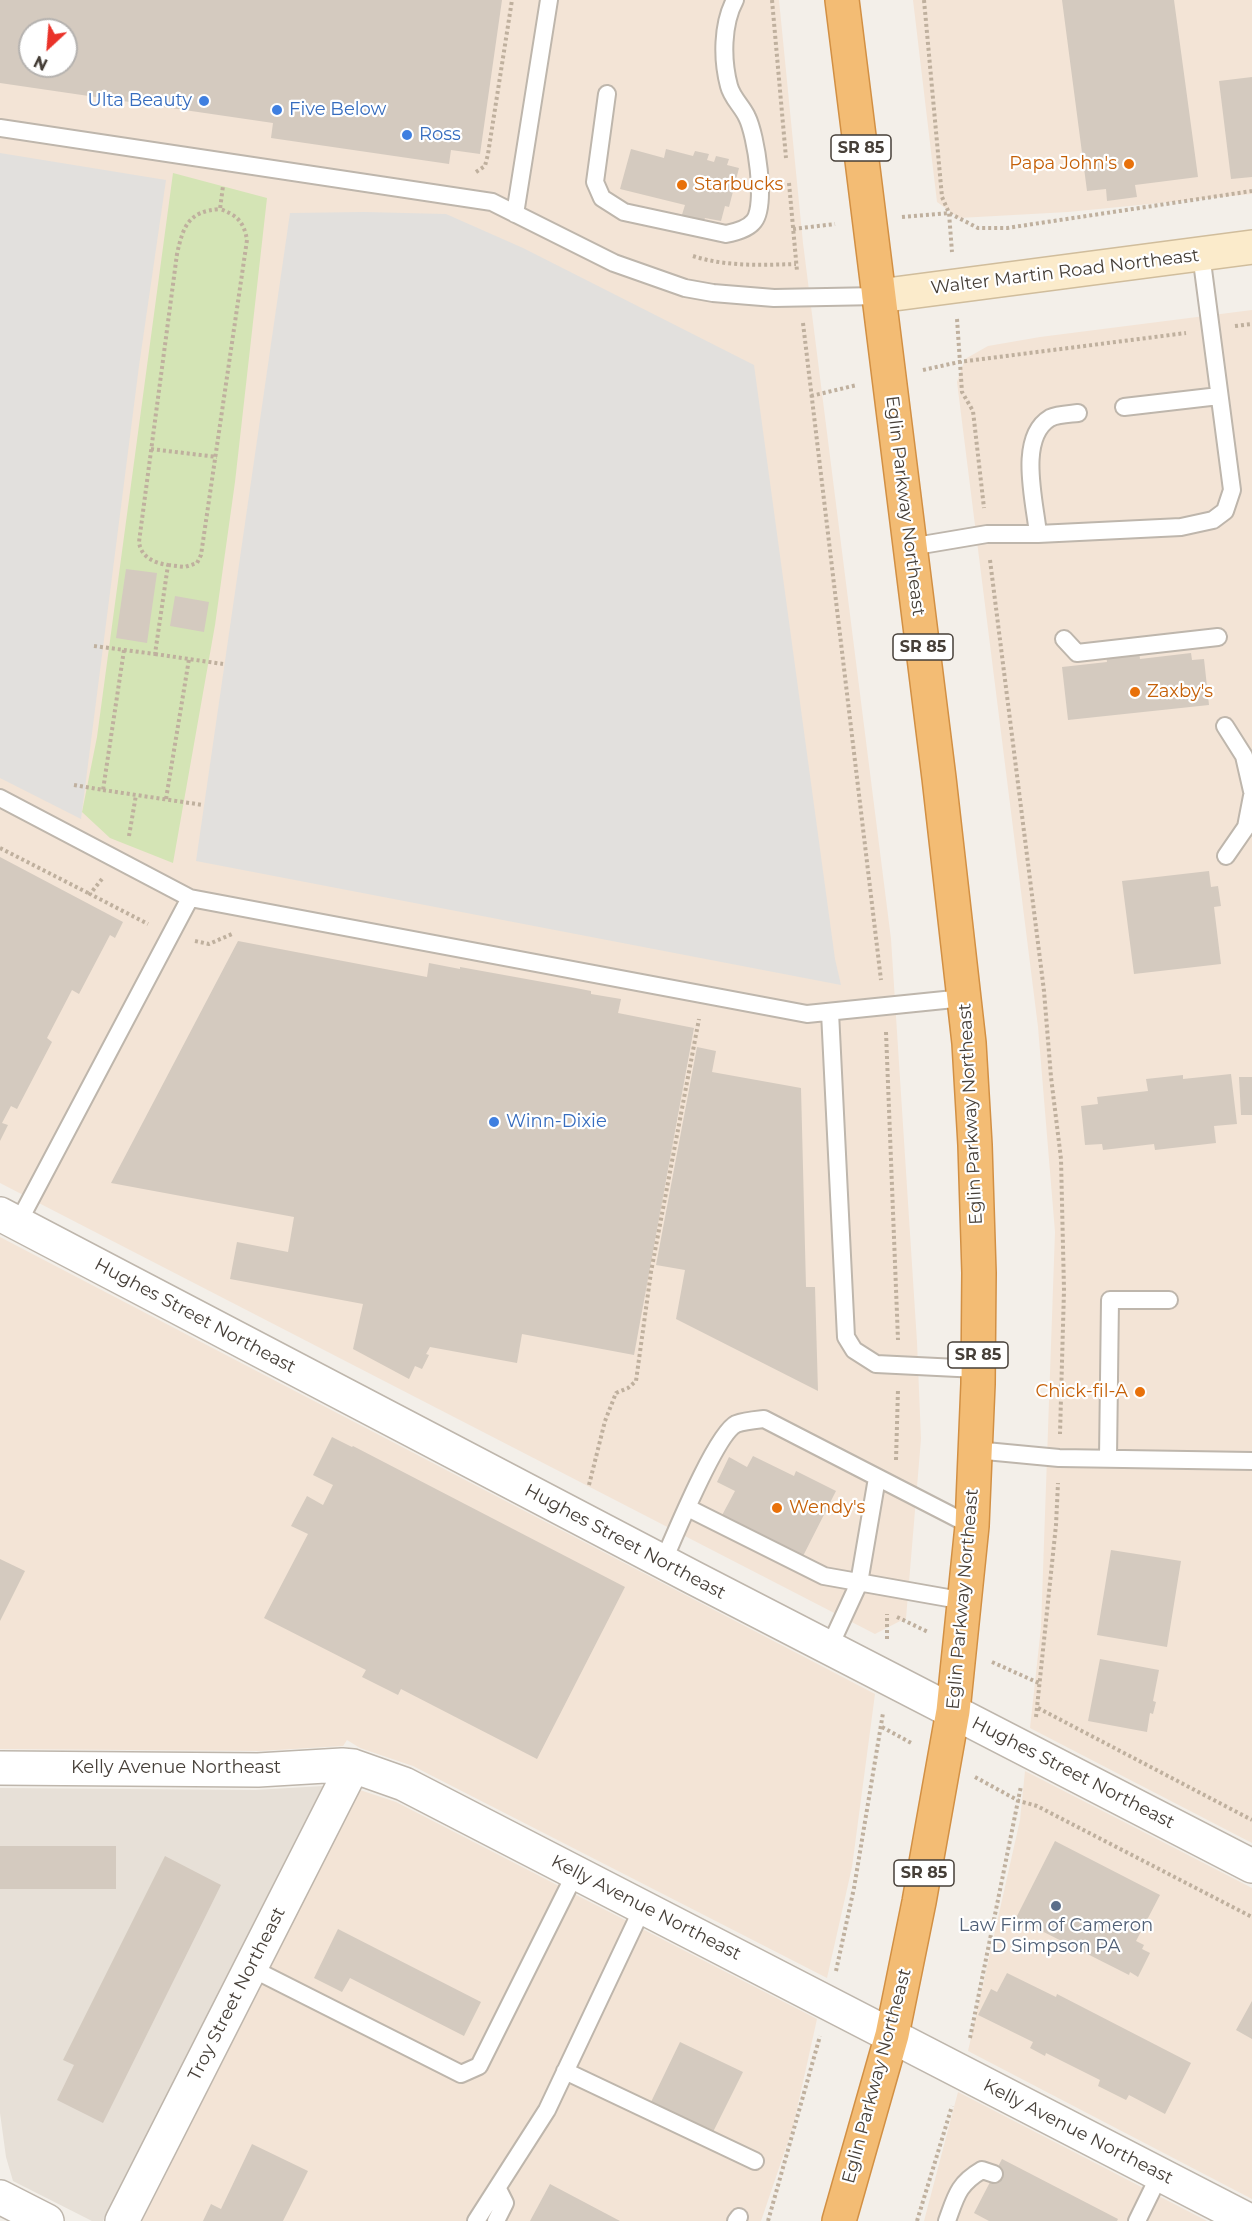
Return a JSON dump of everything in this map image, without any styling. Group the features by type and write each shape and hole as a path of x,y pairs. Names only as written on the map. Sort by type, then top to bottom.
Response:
{"highway":[{"name":"Eglin Parkway Northeast","path":"839,2221 892,2035 920,1902 953,1711 972,1526 979,1273 975,1145 964,998 842,0"}],"street":[{"name":"Walter Martin Road Northeast","path":"879,296 1252,247"},
{"name":"Hughes Street Northeast","path":"9,1219 663,1562 1252,1866"},
{"name":"Kelly Avenue Northeast","path":"0,1768 258,1770 352,1766 404,1784 1250,2221"},
{"name":"Troy Street Northeast","path":"122,2221 352,1766"},
{"path":"0,2197 47,2221"}],"lane":[{"path":"515,214 549,0"},
{"path":"607,94 595,182 603,198 624,212 726,234 743,230 755,220 760,198 755,137 729,87 725,60 726,25 735,0"},
{"path":"0,128 492,202 614,263 685,288 712,293 774,298 879,296"},
{"path":"910,547 987,534 1038,534 1181,527 1213,520 1225,511 1232,490 1202,254"},
{"path":"1124,407 1219,396"},
{"path":"1038,534 1030,462 1034,437 1042,424 1053,416 1078,413"},
{"path":"1064,639 1077,653 1218,637"},
{"path":"1225,726 1244,756 1252,791"},
{"path":"1226,856 1246,827 1252,796"},
{"path":"0,798 189,897 807,1014 964,998"},
{"path":"9,1219 189,897"},
{"path":"830,1012 846,1337 854,1350 876,1364 978,1370"},
{"path":"1108,1458 1110,1300 1169,1300"},
{"path":"663,1562 708,1463 735,1425 754,1420 764,1419 972,1526"},
{"path":"975,1450 1059,1458 1252,1461"},
{"path":"829,1648 859,1583 878,1478"},
{"path":"688,1508 824,1576 965,1600"},
{"path":"250,1968 461,2074 479,2066 576,1872"},
{"path":"476,2221 547,2110 643,1907"},
{"path":"565,2071 755,2161"},
{"path":"947,2221 957,2193 967,2178 982,2170 994,2174"},
{"path":"1137,2221 1160,2174"},
{"path":"496,2221 505,2203 498,2189"}],"path":[{"path":"471,172 478,171 484,166 488,154 512,0"},
{"path":"220,210 226,162"},
{"path":"793,229 949,213 978,228 1006,228 1252,191"},
{"path":"220,210 235,215 242,222 246,228 248,240 217,457 201,555 197,563 185,567 168,566 150,560 140,551 139,542 182,233 191,219 201,213 220,210"},
{"path":"811,396 959,362 1252,324"},
{"path":"151,449 217,457"},
{"path":"155,654 168,566"},
{"path":"94,646 223,664"},
{"path":"103,790 124,650"},
{"path":"166,800 189,659"},
{"path":"74,785 203,805"},
{"path":"0,848 90,894"},
{"path":"580,1518 605,1421 616,1393 628,1388 636,1381 651,1272 704,994"},
{"path":"1038,1708 1252,1820"},
{"path":"944,1761 1019,1801 1037,1806 1252,1917"}],"shaded area":[{"path":"0,0 779,0 803,243 891,939 917,1342 921,1439 906,1618 875,1634 0,1183"},
{"path":"913,0 1252,0 1252,194 1068,212 959,218 937,202"},
{"path":"0,153 166,180 139,366 81,819 0,778"},
{"path":"290,213 446,214 523,248 754,365 835,959 841,985 196,861"},
{"path":"1252,310 1252,1843 1030,1728 1041,1627 1055,1232 1038,1027 957,382 965,359 988,346 1040,337"},
{"path":"0,1237 875,1694 852,1867 827,1978 413,1766 360,1748 347,1740 343,1746 260,1751 0,1749"},
{"path":"1025,1771 1252,1888 1252,2199 968,2051 1020,1820"},
{"path":"323,1786 103,2221 92,2221 13,2181 6,2157 0,2113 0,1788 255,1790"},
{"path":"360,1790 396,1802 817,2019 793,2127 761,2221 142,2221"},
{"path":"958,2092 1207,2221 924,2221"}],"green space":[{"path":"173,173 267,198 235,482 215,625 173,863 110,838 82,812 97,737"}],"building":[{"path":"0,0 502,0 480,154 451,150 449,164 271,138 273,123 0,83"},
{"path":"1062,0 1174,0 1198,177 1135,185 1137,197 1107,201 1106,189 1087,191"},
{"path":"1252,77 1252,177 1231,179 1219,81"},
{"path":"631,149 664,158 666,149 693,156 695,151 709,154 707,160 714,162 716,156 729,159 727,165 739,168 729,207 725,206 721,221 705,218 703,223 681,218 685,205 620,189"},
{"path":"126,569 157,573 147,643 116,638"},
{"path":"175,596 209,602 204,632 170,626"},
{"name":"Zaxby's","path":"1139,650 1140,659 1191,653 1192,660 1204,659 1209,705 1068,720 1062,667 1107,662 1106,654"},
{"path":"0,857 123,922 115,938 110,935 79,994 72,990 47,1038 52,1042 17,1109 11,1106 2,1123 8,1125 0,1141"},
{"path":"1209,871 1211,887 1218,886 1221,906 1214,907 1221,964 1134,974 1122,881"},
{"name":"Winn-Dixie","path":"238,941 427,977 429,963 576,988 591,991 591,994 621,999 618,1013 694,1028 634,1355 522,1334 517,1363 430,1347 422,1369 415,1366 409,1379 353,1349 363,1304 230,1279 237,1242 288,1252 294,1217 111,1183"},
{"path":"697,1047 716,1051 712,1072 801,1088 806,1287 815,1287 818,1391 676,1319 685,1270 656,1265"},
{"path":"1231,1074 1237,1124 1214,1126 1216,1143 1155,1150 1154,1144 1103,1150 1102,1144 1085,1145 1081,1106 1098,1104 1097,1097 1148,1091 1146,1079 1183,1075 1183,1079"},
{"path":"1239,1077 1252,1077 1252,1115 1241,1115"},
{"path":"332,1437 625,1587 537,1759 401,1689 398,1695 362,1677 366,1670 264,1618 308,1534 291,1526 307,1496 323,1505 333,1485 313,1475"},
{"name":"Wendy's","path":"753,1456 794,1476 796,1471 836,1491 801,1560 720,1519 735,1491 717,1482 729,1457 747,1467"},
{"path":"1111,1550 1181,1561 1167,1647 1097,1635"},
{"path":"0,1559 25,1571 0,1621"},
{"path":"1100,1659 1159,1670 1153,1701 1156,1702 1153,1714 1150,1713 1147,1732 1088,1721"},
{"path":"1055,1841 1160,1895 1136,1941 1144,1945 1142,1949 1150,1953 1138,1977 1130,1972 1129,1975 1016,1918"},
{"path":"0,1846 116,1846 116,1889 0,1889"},
{"path":"165,1856 221,1885 103,2123 57,2100 74,2065 63,2060"},
{"path":"338,1929 481,2002 464,2036 350,1978 342,1992 314,1978"},
{"path":"1007,1973 1056,1997 1057,1994 1191,2063 1165,2114 1129,2095 1126,2100 1098,2086 1100,2080 1046,2053 1045,2056 1030,2048 1033,2042 978,2015 991,1989 997,1992"},
{"path":"1252,2001 1252,2039 1236,2030"},
{"path":"680,2042 743,2072 713,2132 651,2102"},
{"path":"252,2144 308,2171 283,2221 203,2221 211,2204 221,2209"},
{"path":"1002,2159 1118,2219 1117,2221 989,2221 974,2213"},
{"path":"550,2184 620,2221 530,2221"}],"place":[{"name":"Ulta Beauty","path":"204,101"},
{"name":"Five Below","path":"277,110"},
{"name":"Ross","path":"407,135"},
{"name":"Papa John's","path":"1129,164"},
{"name":"Starbucks","path":"682,185"},
{"name":"Zaxby's","path":"1135,692"},
{"name":"Winn-Dixie","path":"494,1122"},
{"name":"Chick-fil-A","path":"1140,1392"},
{"name":"Wendy's","path":"777,1508"},
{"name":"Law Firm of Cameron D Simpson PA","path":"1056,1906"}]}
